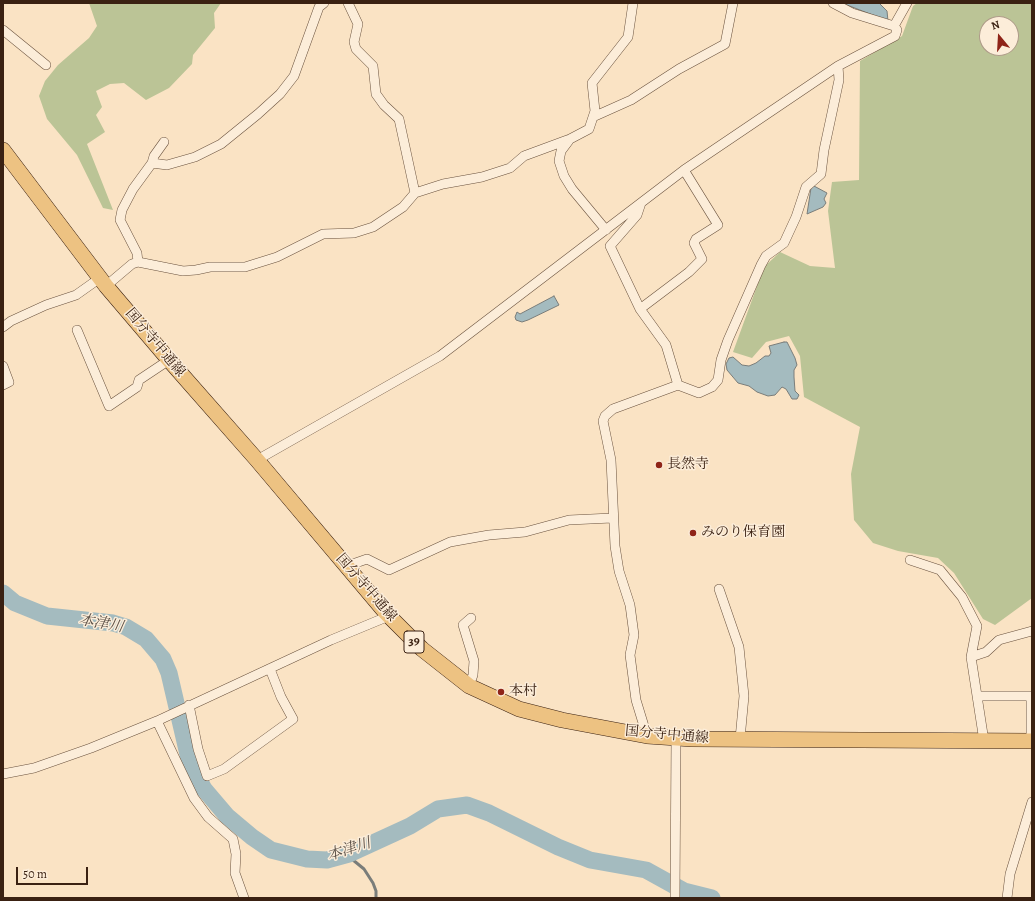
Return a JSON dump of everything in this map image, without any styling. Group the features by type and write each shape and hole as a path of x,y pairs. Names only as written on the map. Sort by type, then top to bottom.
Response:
{"main road":[{"name":"国分寺中通線","path":"3,150 103,282 168,360 258,460 389,616 422,649 469,686 518,709 562,720 647,736 740,739 1031,741"}],"street":[{"path":"348,3 358,24 354,42 356,49 373,66 376,94 384,105 400,120 415,193"},
{"path":"3,326 46,305 76,295 103,282 132,264 138,262 183,271 210,267 244,267 277,257 323,234 354,233 373,227 398,210 415,193 443,184 482,177 510,168 524,156 570,139 589,129 595,111 592,82 628,37 633,3"},
{"path":"593,117 631,100 679,69 725,44 733,3"},
{"path":"258,460 440,356 684,170 838,66 896,36 897,30 894,26 852,13 833,3"},
{"path":"894,26 907,3"},
{"path":"152,163 167,165 195,157 221,144 280,94 294,76 319,4"},
{"path":"3,30 46,65"},
{"path":"647,736 636,700 630,655 634,635 630,605 619,571 612,518 611,460 603,421 605,416 613,409 678,385 699,393 712,387 718,380 721,360 728,340 761,265 766,256 784,243 796,218 806,187 821,174 824,150 839,80 838,66"},
{"path":"570,139 562,151 559,161 564,176 572,189 606,230"},
{"path":"138,262 136,253 120,220 122,210 133,189 152,163 154,156 164,142"},
{"path":"640,309 689,272 702,259 694,243 696,239 718,225 684,170"},
{"path":"641,203 637,215 610,246 640,309 666,345 678,385"},
{"path":"76,330 109,406 137,387 139,380 168,360"},
{"path":"3,366 9,382 3,385"},
{"path":"347,566 367,559 389,570 450,542 489,535 526,532 569,520 612,518"},
{"path":"910,560 940,570 962,597 976,626 971,657 984,741"},
{"path":"719,589 739,647 744,696 740,739"},
{"path":"3,774 34,768 91,748 157,721 331,640 389,616"},
{"path":"469,686 473,675 474,661 462,625 470,618"},
{"path":"971,657 986,652 999,640 1032,631"},
{"path":"187,707 207,776 224,769 293,719 281,697 270,669"},
{"path":"977,696 1031,696 1031,741"},
{"path":"157,721 194,798 208,817 233,839 236,854 235,873 244,898"},
{"path":"675,897 676,738"},
{"path":"1007,898 1010,874 1032,802"}],"green space":[{"path":"89,3 221,3 214,13 215,28 193,55 192,64 169,88 146,100 124,83 110,84 96,91 102,107 96,115 105,132 87,144 113,210 103,208 77,155 47,119 39,96 45,81 58,65 89,38 97,26"},
{"path":"917,3 1032,3 1032,598 995,625 983,619 954,573 938,558 898,551 873,543 854,520 851,474 860,427 804,397 800,356 789,336 766,342 752,358 733,352 764,267 780,252 810,266 835,268 828,211 832,182 859,180 860,61 902,36 913,6"}],"water":[{"path":"842,3 879,3 887,11 888,21"},
{"path":"814,186 827,193 824,199 826,203 823,207 807,214 811,188"},
{"path":"554,296 559,305 528,320 522,322 516,320 515,317 517,312 520,314"},
{"path":"787,342 797,365 794,370 794,377 795,391 799,395 797,399 792,399 786,389 782,387 775,395 768,396 757,392 749,386 738,383 727,370 726,364 729,358 733,357 742,365 749,366 765,356 769,356 771,353 769,346"}],"waterway":[{"name":"本津川","path":"3,593 15,603 47,616 113,623 126,627 146,639 163,659 169,673 190,763 204,789 227,816 252,837 271,850 307,859 327,860 349,854 410,826 438,809 467,805 489,813 558,847 590,860 646,870 684,891 712,898"},
{"path":"349,854 353,860 364,869 373,883 376,891 376,898"}],"place":[{"name":"長然寺","path":"659,465"},
{"name":"みのり保育園","path":"693,533"},
{"name":"本村","path":"501,692"}]}
